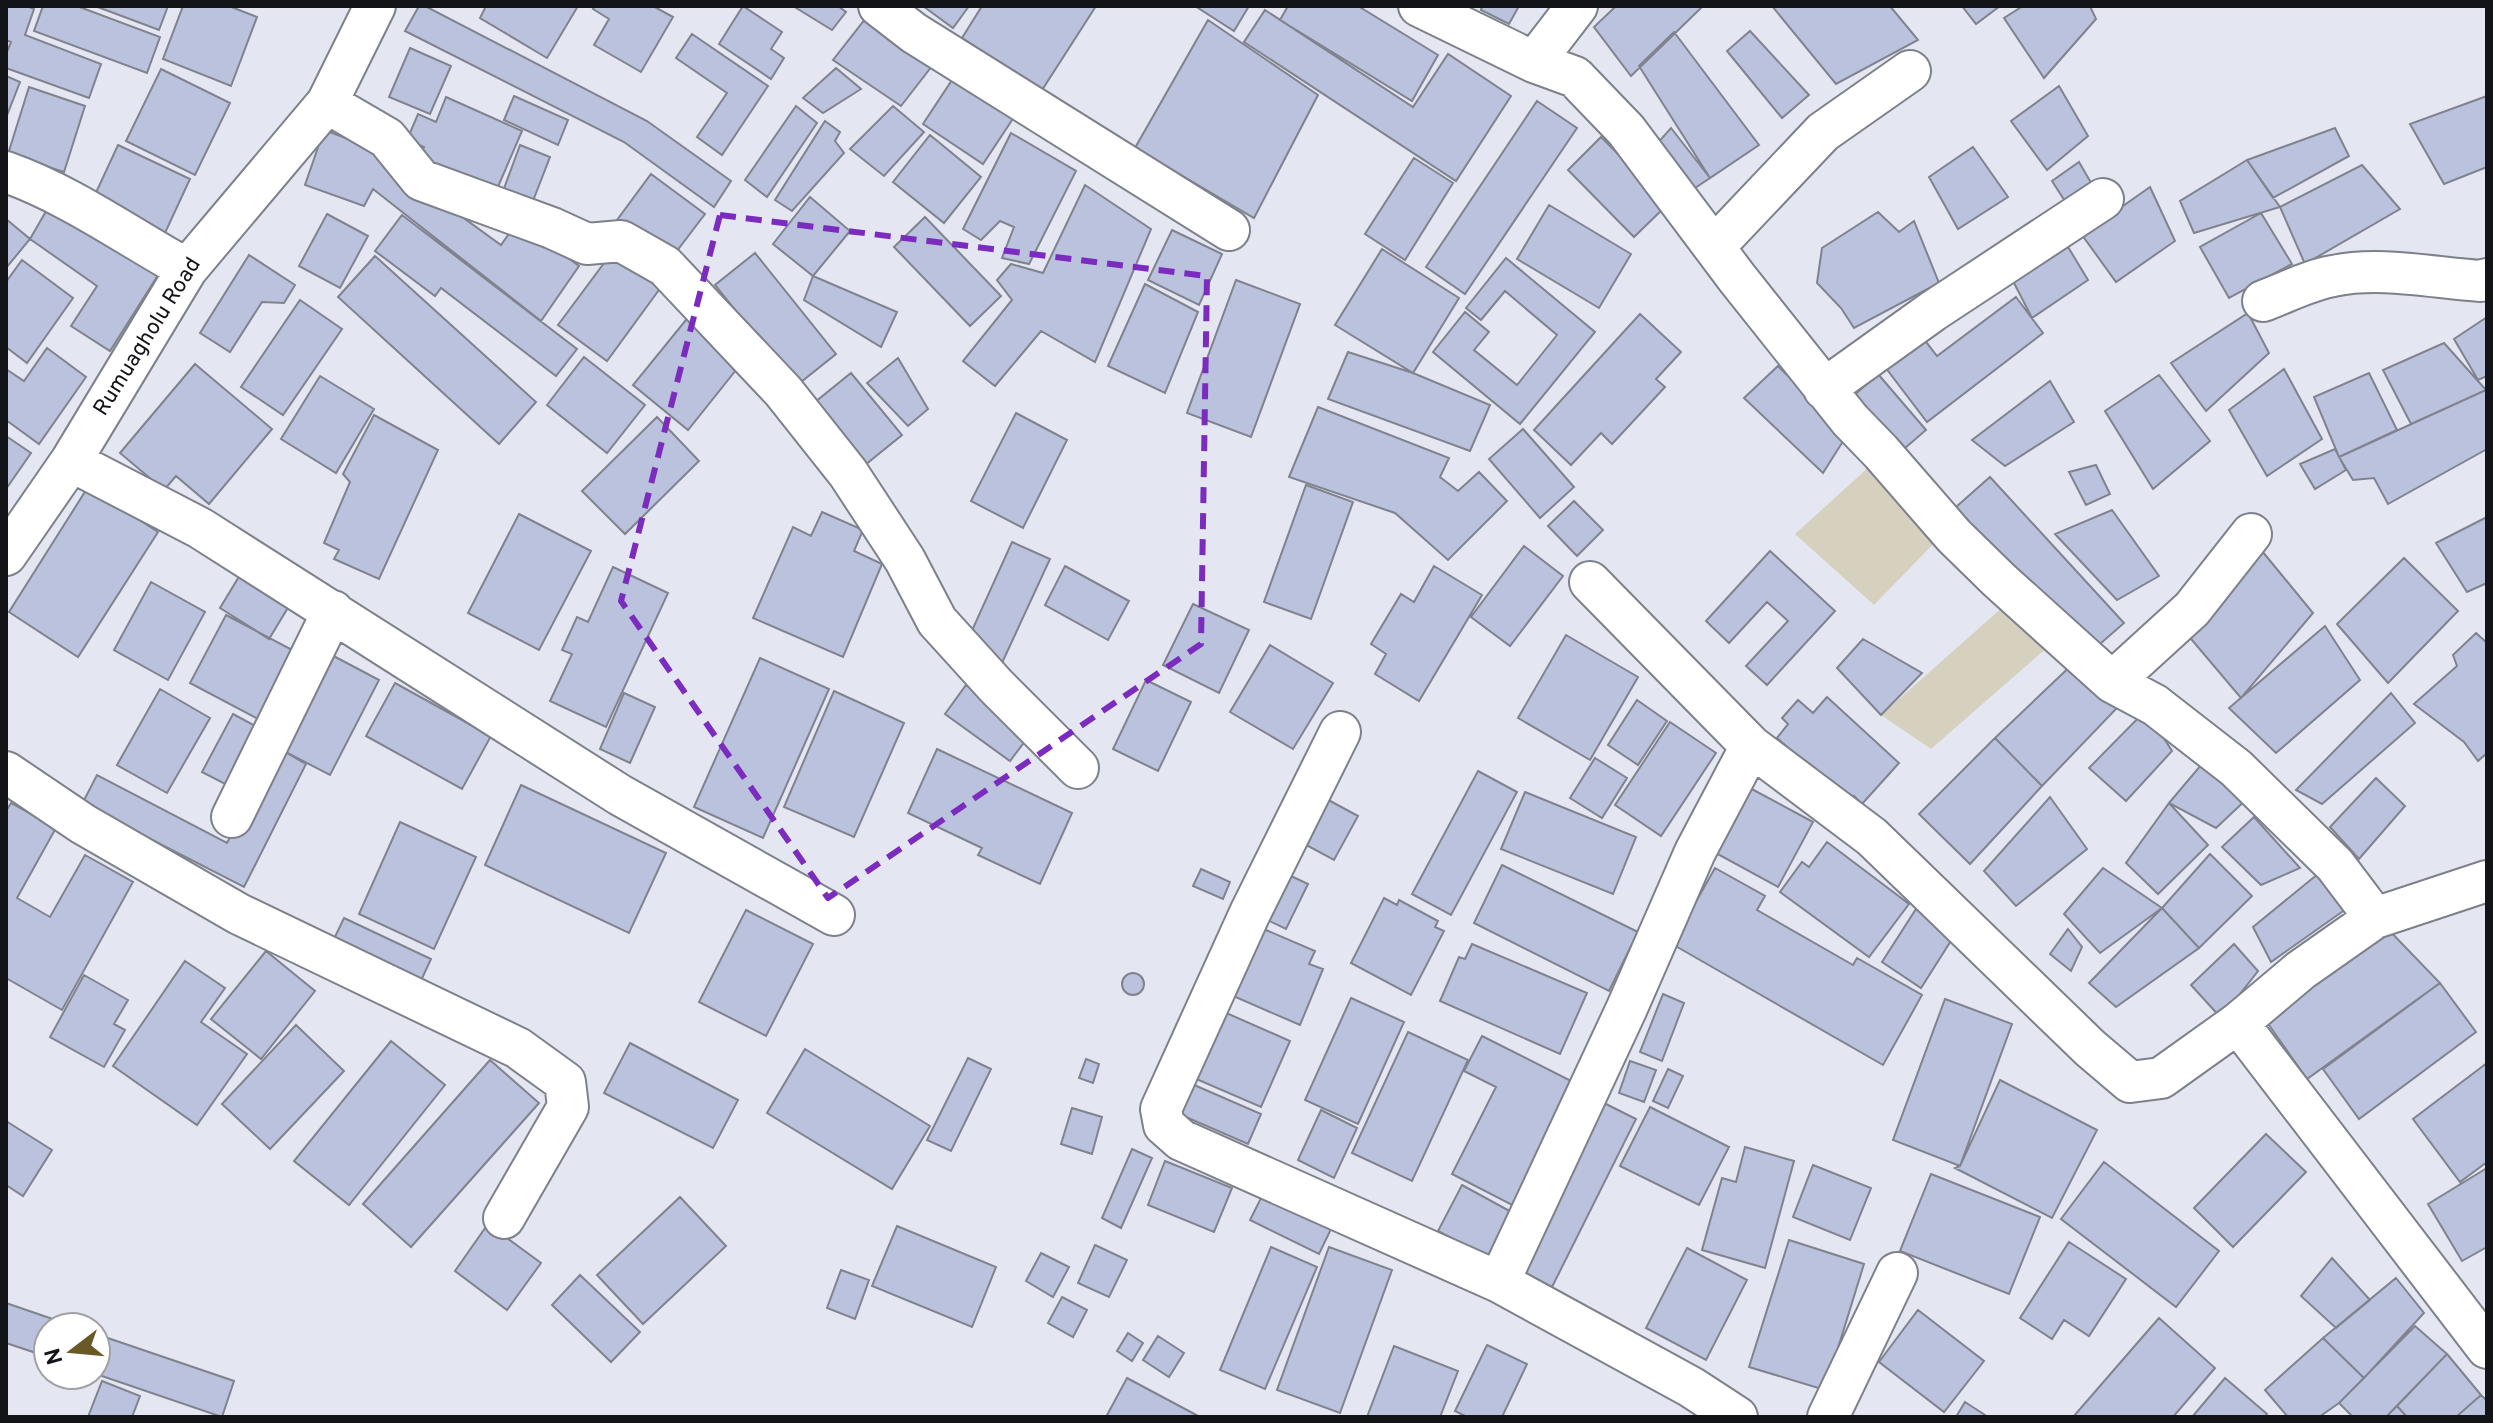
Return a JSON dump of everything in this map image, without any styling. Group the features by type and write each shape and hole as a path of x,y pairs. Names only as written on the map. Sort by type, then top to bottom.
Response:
{"street":[{"name":"Rumuagholu Road","path":"6,555 71,461 187,269 327,103 375,6"},
{"path":"879,6 914,33 1229,230"},
{"path":"1419,6 1534,62 1575,77 1626,130 1824,389 1954,536 2112,682 2155,705 2236,768 2335,865 2375,918"},
{"path":"1534,62 1577,6"},
{"path":"1714,247 1823,132 1910,71"},
{"path":"327,103 387,138 421,180 517,214 587,244 621,241 665,266 783,391 848,473 905,560 937,621 996,686 1078,768"},
{"path":"6,172 71,199 187,269"},
{"path":"1824,389 1933,311 2103,199"},
{"path":"2263,301 2332,276 2390,273 2451,280 2487,279"},
{"path":"71,461 200,528 620,795 834,915"},
{"path":"2112,682 2192,609 2251,534"},
{"path":"1590,582 1751,746 1872,837 2090,1048 2130,1082 2161,1078 2238,1023 2301,970 2375,918 2487,881"},
{"path":"232,817 333,611"},
{"path":"1340,732 1250,913 1161,1109 1164,1125 1181,1140 1499,1282 1691,1387 1737,1417"},
{"path":"1499,1282 1626,1010 1695,852 1751,746"},
{"path":"6,772 83,824 239,914 518,1048 565,1082 568,1107 504,1218"},
{"path":"2238,1023 2487,1348"},
{"path":"1828,1417 1897,1273"}],"highlighted area":[{"path":"720,215 1207,276 1201,644 828,898 621,601"}],"shaded area":[{"path":"1880,457 1942,535 1874,605 1795,534"},
{"path":"2013,598 2049,646 1931,749 1881,715"}],"building":[{"path":"6,6 34,9 25,35 101,64 89,98 6,68 6,54 11,42 6,40"},
{"path":"43,6 77,6 160,37 147,73 34,31"},
{"path":"95,6 168,6 159,30"},
{"path":"183,6 229,6 257,17 231,86 163,59"},
{"path":"419,6 425,6 647,121 731,181 714,207 624,142 405,31"},
{"path":"486,6 578,6 547,58 480,18"},
{"path":"595,6 653,6 673,17 641,72 594,45 609,19 593,9"},
{"path":"743,6 782,32 771,49 784,58 771,79 719,44"},
{"path":"793,6 838,6 846,12 832,30"},
{"path":"923,6 969,6 953,28"},
{"path":"982,6 1096,6 1042,90 962,38"},
{"path":"1195,6 1249,6 1234,31"},
{"path":"1288,6 1358,6 1438,55 1412,101 1280,20"},
{"path":"1482,6 1519,6 1509,24 1481,10"},
{"path":"1616,6 1703,6 1631,76 1594,27"},
{"path":"1772,6 1890,6 1918,40 1836,84"},
{"path":"1962,6 2000,6 1976,24"},
{"path":"2023,6 2090,6 2096,19 2044,78 2004,18"},
{"path":"1265,10 1413,107 1448,54 1511,96 1456,181 1244,42"},
{"path":"866,18 932,66 901,106 833,60"},
{"path":"1208,20 1318,95 1254,218 1135,148"},
{"path":"1750,31 1809,95 1782,118 1727,51"},
{"path":"1674,32 1759,145 1710,178 1639,66"},
{"path":"692,34 768,86 722,155 697,137 727,93 676,58"},
{"path":"410,48 451,66 430,114 389,97"},
{"path":"836,68 861,89 823,113 803,98"},
{"path":"161,69 230,103 195,175 126,141"},
{"path":"6,76 20,82 6,118"},
{"path":"954,77 1014,117 983,164 923,124"},
{"path":"2059,86 2088,136 2047,170 2011,121"},
{"path":"29,87 85,106 64,172 8,154"},
{"path":"514,96 568,120 558,145 504,120"},
{"path":"2487,96 2487,167 2444,184 2410,124"},
{"path":"446,97 522,131 494,196 417,163 424,147 407,140 418,114 436,122"},
{"path":"1537,101 1577,128 1465,294 1426,267"},
{"path":"796,106 817,123 767,197 745,180"},
{"path":"893,106 924,132 884,176 850,149"},
{"path":"825,121 840,132 835,141 844,153 792,211 775,200"},
{"path":"1671,128 1710,178 1692,190 1654,147"},
{"path":"2335,128 2349,156 2273,198 2247,160"},
{"path":"324,130 381,151 381,158 501,245 518,221 579,266 541,321 373,189 364,206 305,185"},
{"path":"1011,133 1076,171 1029,264 1002,258 1014,227 1000,221 981,240 963,229"},
{"path":"930,135 981,177 944,223 893,182"},
{"path":"1601,137 1668,204 1634,237 1568,170"},
{"path":"118,145 190,179 165,233 93,199"},
{"path":"520,145 550,157 531,206 502,194"},
{"path":"1973,147 2008,197 1958,229 1929,177"},
{"path":"1414,158 1453,183 1405,260 1365,234"},
{"path":"2247,160 2280,207 2194,233 2180,201"},
{"path":"2079,162 2093,186 2070,209 2052,181"},
{"path":"2362,165 2400,209 2305,264 2280,207"},
{"path":"651,174 705,214 670,260 617,220"},
{"path":"1085,185 1151,229 1095,362 1041,331 995,386 963,361 1012,300 997,280 1011,264 1043,273"},
{"path":"2150,187 2175,241 2116,282 2082,235"},
{"path":"810,197 850,231 813,276 773,244"},
{"path":"52,201 160,272 110,351 71,326 97,286 30,239"},
{"path":"1549,205 1631,254 1599,308 1517,259"},
{"path":"1878,212 1899,232 1914,221 1939,283 1854,328 1841,308 1817,283 1822,248"},
{"path":"2261,213 2292,264 2229,298 2200,247"},
{"path":"327,214 368,236 340,288 299,266"},
{"path":"402,215 577,349 556,376 441,288 435,296 375,251"},
{"path":"925,217 1001,296 970,326 894,247"},
{"path":"6,219 30,239 6,268"},
{"path":"1172,230 1222,254 1199,305 1148,280"},
{"path":"2065,242 2088,280 2032,318 2013,281"},
{"path":"616,247 664,283 607,361 558,325"},
{"path":"1382,249 1459,298 1413,373 1335,325"},
{"path":"755,253 836,354 796,386 715,285"},
{"path":"249,255 295,285 284,303 262,302 230,352 200,333"},
{"path":"375,256 536,402 499,444 338,297"},
{"path":"1506,258 1595,332 1520,424 1433,352 1465,312 1489,332 1474,350 1517,385 1557,335 1505,291 1481,320 1466,308"},
{"path":"22,260 73,298 27,363 6,347 6,282"},
{"path":"813,276 897,312 881,347 804,300"},
{"path":"1236,280 1300,304 1251,437 1187,413"},
{"path":"1145,284 1198,312 1165,393 1108,366"},
{"path":"2016,297 2043,333 1927,422 1882,363 1920,334 1937,356"},
{"path":"300,300 342,329 283,415 241,387"},
{"path":"2248,313 2269,353 2206,411 2171,363"},
{"path":"1640,314 1681,352 1656,379 1665,387 1612,444 1601,433 1571,465 1534,430"},
{"path":"690,315 744,360 688,430 633,385"},
{"path":"2487,317 2487,376 2478,380 2454,339"},
{"path":"2444,343 2486,390 2411,424 2383,370"},
{"path":"47,348 86,377 39,444 6,420 6,369 24,381"},
{"path":"1348,352 1413,373 1490,405 1470,451 1328,399"},
{"path":"584,357 645,405 607,453 547,405"},
{"path":"898,358 928,409 908,426 867,383"},
{"path":"195,364 272,429 209,504 176,476 164,490 120,453"},
{"path":"1778,366 1847,435 1823,473 1744,398"},
{"path":"2284,369 2322,439 2267,476 2229,410"},
{"path":"851,373 902,435 860,469 809,407"},
{"path":"2369,373 2397,430 2339,457 2314,397"},
{"path":"1878,374 1926,430 1898,454 1851,398"},
{"path":"2159,375 2210,441 2153,489 2105,411"},
{"path":"320,376 374,409 336,473 281,439"},
{"path":"2050,381 2074,422 2005,466 1972,440"},
{"path":"2486,390 2487,449 2388,504 2374,478 2353,480 2339,457"},
{"path":"1318,407 1449,458 1440,477 1458,491 1479,472 1507,501 1448,560 1395,513 1289,477"},
{"path":"1016,413 1067,440 1023,528 971,501"},
{"path":"374,415 438,450 379,579 334,559 339,550 324,543 350,482 343,474"},
{"path":"657,417 699,461 625,534 582,491"},
{"path":"1523,429 1574,487 1540,518 1489,459"},
{"path":"6,436 31,453 6,489"},
{"path":"2335,449 2346,470 2315,489 2300,464"},
{"path":"2096,465 2110,494 2086,505 2069,472"},
{"path":"1990,477 2124,623 2092,651 1947,515"},
{"path":"1306,485 1353,502 1311,619 1264,602"},
{"path":"88,487 158,532 78,657 9,612"},
{"path":"1574,501 1603,530 1577,556 1548,526"},
{"path":"2112,510 2159,576 2117,600 2055,534"},
{"path":"822,512 863,530 854,551 882,564 843,657 753,618 793,527 811,536"},
{"path":"519,514 591,551 539,650 468,613"},
{"path":"2487,517 2487,583 2467,592 2436,543"},
{"path":"1012,542 1050,559 1002,663 965,646"},
{"path":"1524,546 1563,576 1510,646 1471,617"},
{"path":"1770,551 1835,611 1767,685 1746,666 1788,621 1767,602 1729,643 1706,621"},
{"path":"2262,551 2313,613 2241,698 2186,633"},
{"path":"2404,558 2458,611 2388,683 2337,624"},
{"path":"1065,566 1129,601 1108,640 1045,605"},
{"path":"1434,566 1482,595 1419,701 1375,674 1386,654 1371,644 1401,594 1414,602"},
{"path":"613,567 668,593 606,727 550,701 572,654 562,650 577,617 588,622"},
{"path":"240,575 289,606 269,639 220,608"},
{"path":"151,582 205,612 168,680 114,650"},
{"path":"1193,604 1249,630 1219,693 1163,665"},
{"path":"226,615 296,652 260,720 190,683"},
{"path":"2325,626 2360,680 2276,753 2229,708"},
{"path":"2476,633 2487,643 2487,753 2478,761 2464,742 2414,704 2457,666 2453,655"},
{"path":"1566,635 1638,677 1590,760 1518,718"},
{"path":"1863,639 1922,673 1881,715 1837,668"},
{"path":"1270,645 1333,683 1293,749 1230,712"},
{"path":"326,652 379,680 330,775 278,748"},
{"path":"2080,657 2116,709 2042,786 1995,738"},
{"path":"760,658 829,689 763,838 694,807"},
{"path":"1146,680 1191,702 1158,771 1113,749"},
{"path":"395,683 491,736 462,789 366,736"},
{"path":"966,685 1032,732 1010,761 945,714"},
{"path":"160,689 210,718 167,793 117,765"},
{"path":"834,691 904,723 854,837 784,807"},
{"path":"624,693 655,707 630,763 600,749"},
{"path":"2391,693 2415,723 2322,804 2296,790"},
{"path":"1827,697 1899,763 1862,804 1854,796 1848,802 1777,738 1788,724 1782,718 1798,700 1813,713"},
{"path":"1637,700 1667,721 1638,765 1608,745"},
{"path":"2146,710 2172,751 2126,801 2089,768"},
{"path":"233,714 259,728 229,786 202,772"},
{"path":"1670,722 1716,753 1661,836 1615,805"},
{"path":"1995,738 2042,786 1970,864 1919,814"},
{"path":"278,748 306,764 244,887 82,804 97,775 227,843"},
{"path":"937,749 1072,813 1040,884 978,855 982,848 908,813"},
{"path":"1595,758 1627,778 1602,818 1570,798"},
{"path":"2207,758 2250,796 2216,828 2169,803"},
{"path":"1478,771 1517,792 1451,915 1412,894"},
{"path":"2376,778 2405,806 2359,859 2330,827"},
{"path":"521,785 666,853 629,933 485,865"},
{"path":"1748,787 1813,822 1778,887 1714,852"},
{"path":"1525,792 1636,837 1613,894 1501,849"},
{"path":"1321,796 1358,816 1334,860 1297,840"},
{"path":"2050,797 2087,849 2016,906 1984,871"},
{"path":"11,803 56,828 17,898 50,917 85,855 133,882 62,1010 6,978 6,811"},
{"path":"2169,803 2208,845 2158,894 2126,863"},
{"path":"2254,817 2300,868 2261,885 2222,847"},
{"path":"400,822 476,857 434,949 359,914"},
{"path":"1827,842 1909,904 1869,957 1780,892 1802,862 1809,867"},
{"path":"2210,854 2252,896 2199,948 2162,908"},
{"path":"1502,865 1638,932 1609,991 1474,923"},
{"path":"1274,868 1308,884 1286,929 1253,913"},
{"path":"1715,868 1765,896 1757,910 1853,965 1857,958 1922,995 1883,1065 1672,944"},
{"path":"2103,868 2162,908 2100,953 2064,914"},
{"path":"1201,869 1230,882 1223,899 1193,886"},
{"path":"2324,869 2346,909 2271,962 2253,927"},
{"path":"1384,898 1397,905 1399,900 1438,921 1435,927 1444,931 1411,995 1351,963"},
{"path":"2162,908 2199,948 2116,1007 2089,983"},
{"path":"1916,909 1954,936 1921,988 1882,962"},
{"path":"746,910 813,944 766,1036 699,1002"},
{"path":"344,918 431,959 419,985 332,943"},
{"path":"1252,924 1315,951 1309,964 1323,969 1300,1025 1224,992"},
{"path":"2383,924 2440,983 2307,1079 2264,1018"},
{"path":"2068,929 2082,947 2071,971 2050,954"},
{"path":"1472,944 1587,993 1560,1054 1440,1001 1459,957 1465,959"},
{"path":"2234,944 2258,971 2221,1018 2191,985"},
{"path":"266,951 315,991 261,1059 211,1019"},
{"path":"185,961 225,988 201,1022 247,1054 197,1125 113,1066"},
{"path":"1133,973 1141,976 1144,984 1141,992 1133,995 1125,992 1122,984 1125,976"},
{"path":"84,975 128,1000 114,1024 125,1030 104,1067 50,1037"},
{"path":"2440,983 2476,1032 2359,1119 2323,1069"},
{"path":"1663,994 1684,1003 1662,1061 1640,1052"},
{"path":"1351,998 1404,1022 1358,1124 1305,1100"},
{"path":"1945,999 2012,1024 1960,1166 1893,1140"},
{"path":"1215,1008 1290,1041 1261,1107 1187,1075"},
{"path":"296,1025 344,1071 270,1149 222,1104"},
{"path":"1408,1032 1468,1060 1412,1181 1352,1153"},
{"path":"1482,1036 1577,1084 1516,1207 1452,1174 1496,1087 1464,1071"},
{"path":"391,1041 445,1085 349,1205 294,1161"},
{"path":"630,1043 738,1100 713,1148 604,1093"},
{"path":"805,1049 930,1126 892,1189 767,1113"},
{"path":"968,1058 991,1069 951,1151 927,1140"},
{"path":"1086,1059 1099,1064 1093,1083 1079,1078"},
{"path":"490,1060 539,1103 411,1247 363,1204"},
{"path":"1630,1061 1656,1070 1644,1102 1619,1093"},
{"path":"2487,1063 2487,1162 2460,1182 2413,1119"},
{"path":"1668,1069 1683,1076 1668,1108 1653,1101"},
{"path":"2000,1080 2097,1130 2052,1218 1955,1168 1960,1166"},
{"path":"1185,1081 1261,1114 1248,1144 1172,1111"},
{"path":"1604,1103 1636,1119 1552,1287 1519,1271"},
{"path":"1650,1107 1729,1147 1699,1205 1620,1166"},
{"path":"1072,1108 1102,1117 1092,1154 1061,1144"},
{"path":"1321,1110 1357,1128 1334,1178 1298,1160"},
{"path":"6,1121 52,1150 23,1196 6,1185"},
{"path":"2266,1134 2306,1172 2233,1247 2194,1208"},
{"path":"1745,1147 1794,1161 1765,1268 1702,1250 1722,1178 1736,1182"},
{"path":"1132,1149 1152,1158 1121,1228 1102,1218"},
{"path":"1165,1161 1232,1188 1214,1232 1148,1205"},
{"path":"2104,1162 2219,1251 2176,1307 2061,1219"},
{"path":"1813,1165 1871,1188 1850,1240 1793,1217"},
{"path":"2487,1168 2487,1247 2462,1261 2428,1204"},
{"path":"1931,1174 2040,1217 2009,1294 1900,1251"},
{"path":"1462,1185 1515,1214 1491,1259 1438,1231"},
{"path":"1264,1192 1332,1227 1319,1254 1250,1220"},
{"path":"680,1197 726,1246 643,1324 597,1275"},
{"path":"488,1224 541,1263 507,1310 455,1271"},
{"path":"897,1226 996,1267 972,1327 872,1286"},
{"path":"1789,1240 1864,1264 1825,1390 1749,1367"},
{"path":"2069,1242 2126,1279 2089,1336 2064,1320 2052,1339 2020,1318"},
{"path":"1095,1245 1127,1260 1109,1297 1078,1283"},
{"path":"1271,1247 1317,1267 1265,1389 1220,1370"},
{"path":"1329,1247 1392,1270 1340,1413 1277,1390"},
{"path":"1687,1248 1747,1280 1706,1360 1646,1328"},
{"path":"1041,1253 1069,1267 1053,1297 1026,1281"},
{"path":"2332,1258 2370,1300 2336,1328 2301,1296"},
{"path":"841,1270 869,1280 855,1319 827,1308"},
{"path":"580,1275 640,1332 611,1362 552,1305"},
{"path":"2396,1278 2424,1313 2364,1378 2323,1338"},
{"path":"1062,1297 1087,1310 1073,1337 1048,1323"},
{"path":"6,1303 32,1312 32,1352 6,1343"},
{"path":"1918,1310 1984,1361 1944,1412 1879,1362"},
{"path":"2159,1318 2215,1368 2173,1417 2073,1417"},
{"path":"2415,1326 2447,1354 2386,1417 2353,1417 2339,1403"},
{"path":"1128,1333 1143,1343 1132,1361 1117,1351"},
{"path":"1158,1336 1184,1353 1169,1377 1143,1360"},
{"path":"2323,1338 2364,1378 2339,1403 2319,1417 2288,1417 2265,1390"},
{"path":"112,1339 234,1381 222,1417 112,1379"},
{"path":"1487,1345 1527,1364 1502,1417 1467,1417 1455,1411"},
{"path":"1394,1346 1458,1371 1440,1417 1367,1417"},
{"path":"2447,1354 2481,1395 2456,1417 2407,1417 2397,1406"},
{"path":"1127,1378 1200,1417 1106,1417"},
{"path":"2225,1378 2267,1414 2265,1417 2192,1417"},
{"path":"112,1385 140,1396 132,1417 88,1417 98,1391 112,1391"},
{"path":"2481,1395 2487,1401 2487,1417 2456,1417"},
{"path":"1965,1402 1988,1417 1956,1417"},
{"path":"2397,1406 2407,1417 2386,1417"}]}
